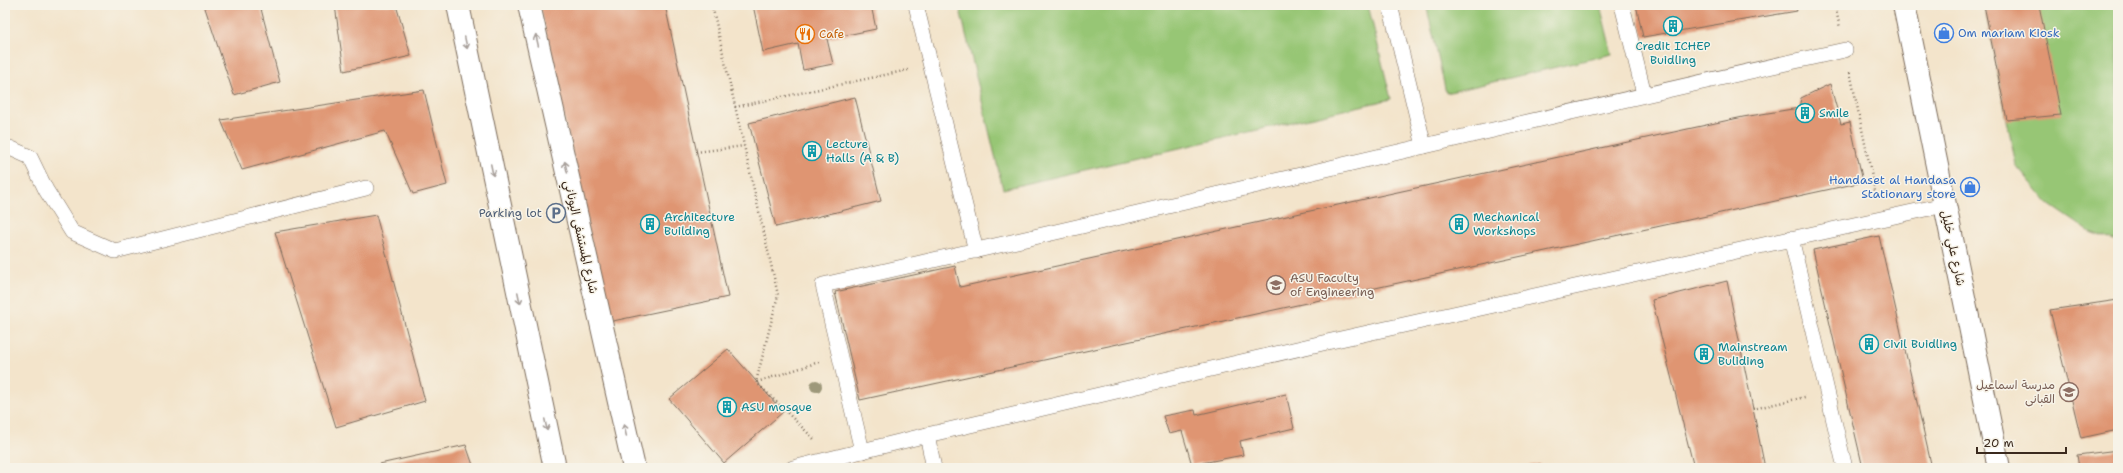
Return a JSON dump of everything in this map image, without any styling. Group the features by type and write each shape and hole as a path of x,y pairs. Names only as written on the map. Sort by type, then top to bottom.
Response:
{"street":[{"path":"458,5 555,468"},
{"name":"شارع المستشفى اليوناني","path":"529,5 634,468"},
{"name":"شارع علي خليل","path":"1904,5 1999,468"}],"lane":[{"path":"916,5 976,251"},
{"path":"1390,5 1424,146"},
{"path":"1622,5 1644,94"},
{"path":"862,451 823,285 976,251 1644,94 1845,50"},
{"path":"5,149 10,148 30,157 46,190 72,232 115,251 366,188"},
{"path":"793,468 927,435 1791,238 1944,205"},
{"path":"1791,238 1845,468"},
{"path":"927,435 934,468"}],"path":[{"path":"712,5 778,295 756,382"},
{"path":"1835,5 1881,218"},
{"path":"735,107 930,65"},
{"path":"696,152 744,146"},
{"path":"756,382 840,355"},
{"path":"756,382 832,458"},
{"path":"1753,409 1827,392"}],"green space":[{"path":"959,5 1368,5 1391,99 1003,189"},
{"path":"1438,5 1600,5 1612,54 1446,93 1427,8"},
{"path":"1984,5 2118,5 2118,242 2090,232 2049,204 2016,165"}],"building":[{"path":"204,5 260,5 280,82 234,95"},
{"path":"335,5 396,5 411,56 344,71"},
{"name":"Architecture Building","path":"540,5 665,5 728,297 608,322"},
{"name":"Cafe","path":"753,5 871,5 876,29 827,39 833,64 803,70 798,44 763,52"},
{"name":"Credit ICHEP Buidling","path":"1636,5 1795,5 1797,11 1643,37"},
{"path":"1984,5 2039,5 2061,115 2007,120"},
{"name":"Mechanical Workshops","path":"1830,84 1841,124 1850,122 1863,182 860,400 835,292 955,266 960,287 1743,117 1799,108 1801,98"},
{"path":"424,90 447,185 413,194 385,131 242,170 221,120"},
{"name":"Lecture Halls (A & B)","path":"855,97 881,201 776,227 749,123"},
{"path":"376,215 425,401 336,427 275,232"},
{"name":"Civil Buidling","path":"1879,236 1932,468 1863,468 1813,250"},
{"name":"Mainstream Buliding","path":"1727,281 1765,468 1694,468 1652,300"},
{"path":"2118,300 2118,430 2081,438 2050,310"},
{"name":"ASU mosque","path":"728,349 783,412 724,463 669,399"},
{"path":"1286,394 1294,428 1240,441 1243,455 1192,465 1182,431 1169,434 1163,416 1195,410 1196,415"},
{"path":"466,445 474,468 366,468 366,467"},
{"path":"2118,450 2118,468 2079,468 2077,455"},
{"path":"1540,464 1541,468 1522,468 1522,467"}],"place":[{"name":"Credit ICHEP Buidling","path":"1673,26"},
{"name":"Om mariam Kiosk","path":"1944,33"},
{"name":"Cafe","path":"805,34"},
{"name":"Smile","path":"1805,113"},
{"name":"Lecture Halls (A & B)","path":"812,151"},
{"name":"Handaset al Handasa Stationary store","path":"1970,187"},
{"name":"Parking lot","path":"556,213"},
{"name":"Architecture Building","path":"650,224"},
{"name":"Mechanical Workshops","path":"1459,224"},
{"name":"ASU Faculty of Engineering","path":"1276,285"},
{"name":"Civil Buidling","path":"1869,344"},
{"name":"Mainstream Buliding","path":"1704,354"},
{"name":"مدرسة اسماعيل القبانى","path":"2069,392"},
{"name":"ASU mosque","path":"727,407"}]}
